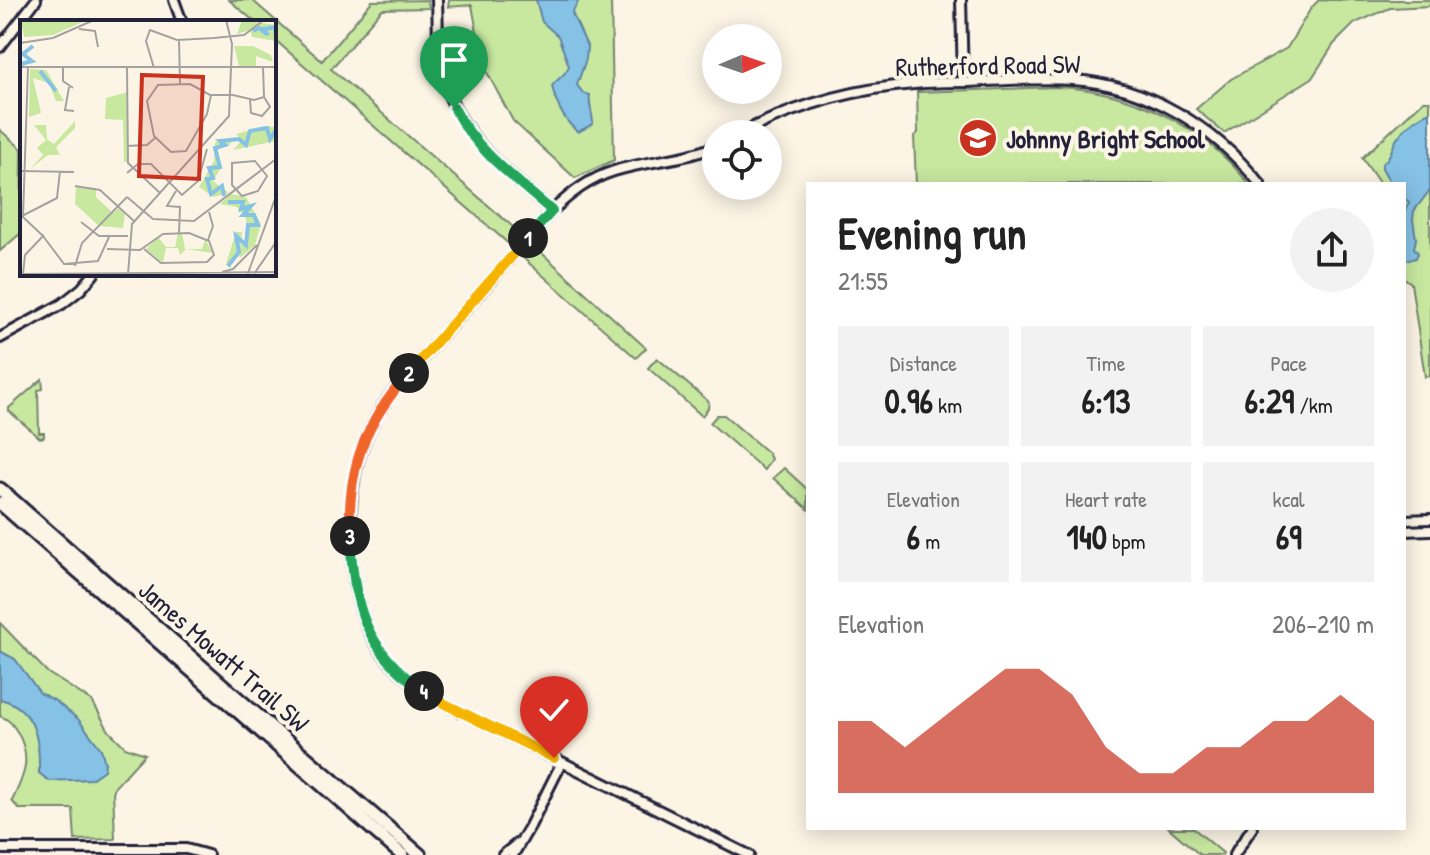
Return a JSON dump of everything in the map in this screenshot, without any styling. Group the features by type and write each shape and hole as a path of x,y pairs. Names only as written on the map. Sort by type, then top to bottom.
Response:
{"main road":[{"name":"James Mowatt Trail SW","path":"0,489 420,855"},
{"name":"James Mowatt Trail SW","path":"0,503 402,855"}],"street":[{"path":"21,20 36,0"},
{"path":"174,0 181,20"},
{"path":"437,0 441,67 449,97 459,117 482,148 552,211"},
{"path":"961,0 963,82"},
{"path":"0,47 20,21"},
{"name":"Rutherford Road SW","path":"771,120 800,107 845,95 915,83 1075,80 1140,95 1190,119 1233,153 1258,182"},
{"path":"702,151 603,175 582,186 552,211 381,408 365,437 356,465 349,521 358,604 371,635 390,662 411,682 440,701 749,855"},
{"path":"0,338 69,299 92,276"},
{"path":"1406,520 1430,519"},
{"path":"1406,531 1430,530"},
{"path":"513,855 562,762"},
{"path":"1234,855 1251,830"},
{"path":"503,855 522,840"},
{"path":"0,849 186,849 208,855"}],"green space":[{"path":"229,0 252,0 275,20 253,20"},
{"path":"428,0 429,8 382,9 331,69 520,233 510,245 276,41 276,21 322,61 372,1"},
{"path":"449,0 611,0 614,160 575,178 513,121 483,65 472,5 448,7"},
{"path":"1319,0 1430,0 1430,6 1390,8 1355,23 1334,44 1312,78 1224,133 1196,109 1231,79 1287,48"},
{"path":"1059,87 1114,96 1140,104 1188,128 1230,163 1247,182 916,182 914,136 918,133 917,92"},
{"path":"1423,101 1430,101 1430,376 1425,377 1411,283 1406,279 1406,182 1379,182 1362,158"},
{"path":"0,130 20,147 20,234 0,251"},
{"path":"533,245 646,348 636,358 522,257"},
{"path":"657,358 709,402 702,416 648,368"},
{"path":"42,379 43,389 38,390 39,433 44,433 44,437 40,438 9,408"},
{"path":"717,415 724,415 768,453 771,459 764,470 710,423"},
{"path":"784,468 806,488 806,507 773,478"},
{"path":"0,623 48,673 92,701 109,731 125,747 145,754 113,789 115,839 75,840 73,809 19,809 12,801 23,775 25,751 18,733 0,716"},
{"path":"1171,830 1195,830 1223,853 1200,855"}],"water":[{"path":"536,0 579,0 572,13 587,46 577,85 583,93 590,95 593,124 578,132 561,111 552,86 569,66 558,36 542,22"},
{"path":"1430,112 1430,190 1414,211 1414,248 1418,253 1416,258 1409,260 1406,259 1406,209 1409,202 1406,200 1406,182 1390,182 1382,164 1389,157 1395,142 1415,120"},
{"path":"0,651 15,659 40,693 78,719 101,749 104,770 91,779 49,781 39,773 37,738 33,727 21,710 0,699"}],"place":[{"name":"Johnny Bright School","path":"978,138"}],"route":[{"path":"454,108 482,148 552,211 397,387 376,416 365,437 352,481 349,521 353,579 358,604 371,635 404,676 445,704 554,758"}]}
